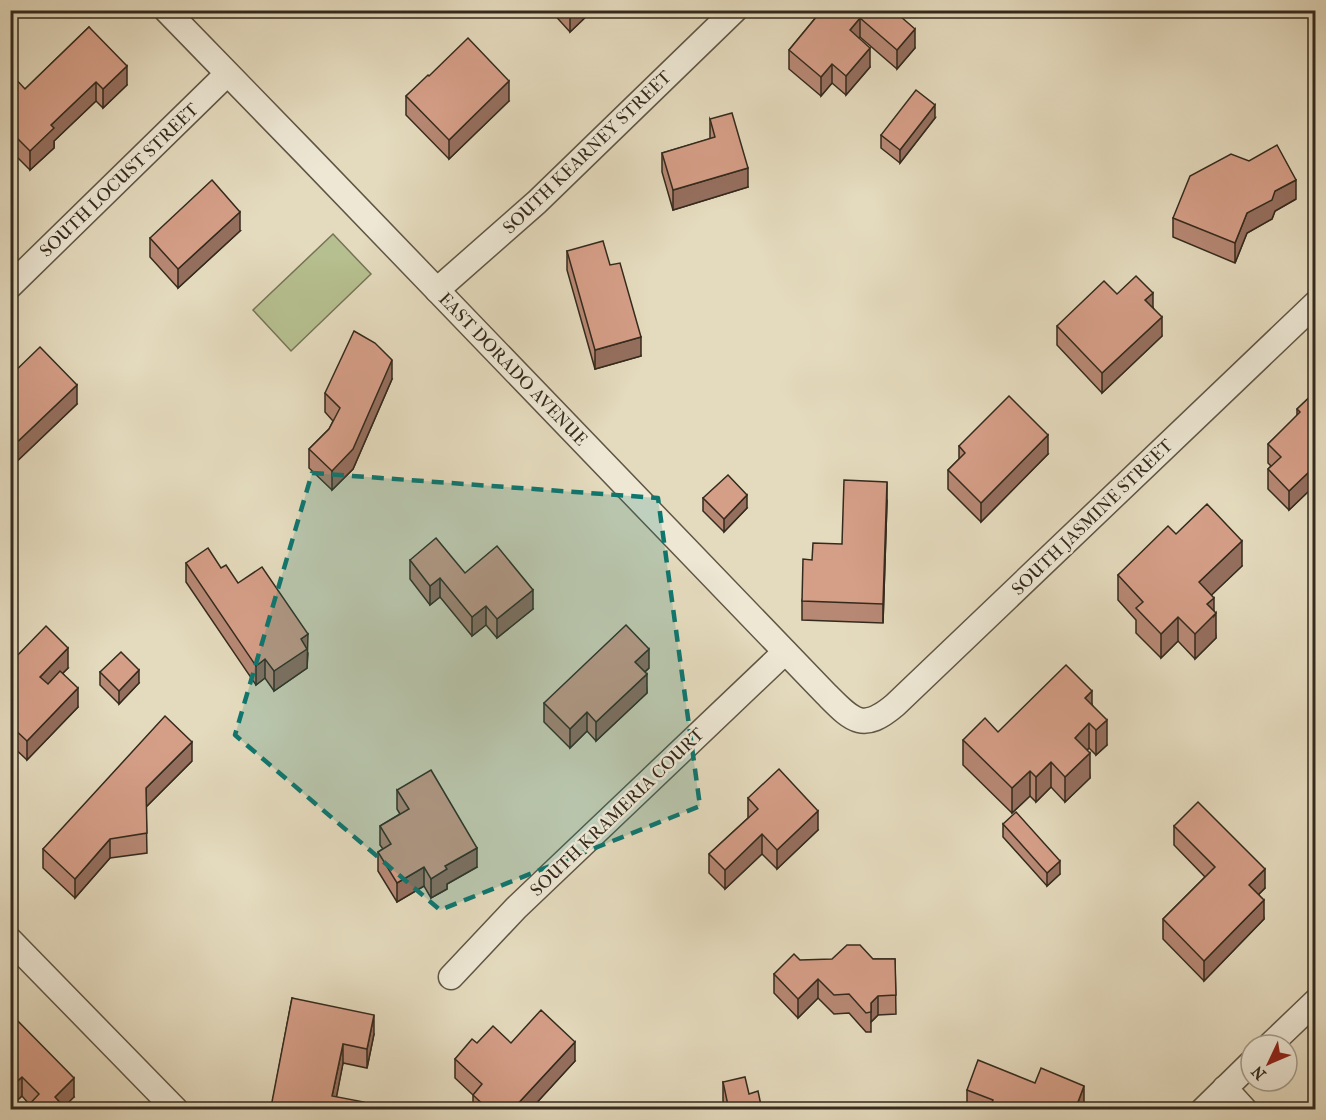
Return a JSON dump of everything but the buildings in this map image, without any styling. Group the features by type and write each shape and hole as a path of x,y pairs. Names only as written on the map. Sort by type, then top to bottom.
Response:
{"street":[{"name":"EAST DORADO AVENUE","path":"166,10 844,712 855,720 864,722"},
{"name":"SOUTH KEARNEY STREET","path":"437,290 537,202 735,10"},
{"name":"SOUTH LOCUST STREET","path":"10,286 227,74"},
{"name":"SOUTH JASMINE STREET","path":"864,722 886,713 895,705 1316,303"},
{"name":"SOUTH KRAMERIA COURT","path":"451,976 516,908 786,652"},
{"path":"10,940 176,1110"},
{"path":"1283,1033 1316,1001"},
{"path":"1203,1110 1239,1075"},
{"path":"1225,1088 1245,1110"}],"highlighted area":[{"path":"312,473 658,498 700,806 440,910 235,735"}],"green space":[{"path":"333,234 371,274 291,351 253,310"}]}
